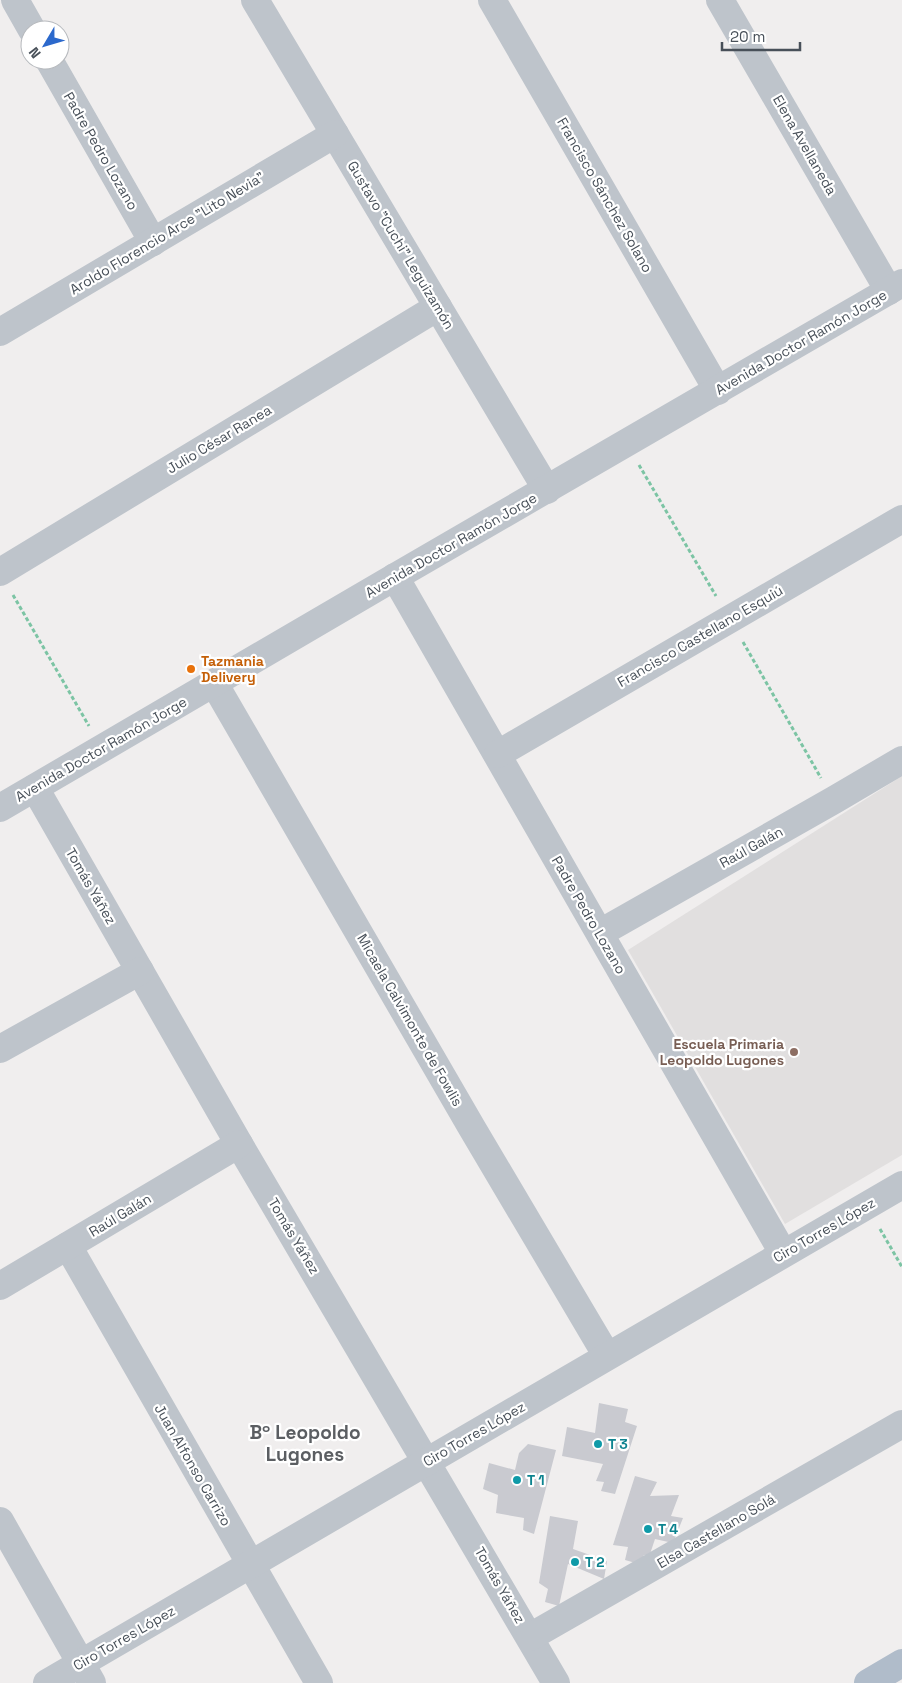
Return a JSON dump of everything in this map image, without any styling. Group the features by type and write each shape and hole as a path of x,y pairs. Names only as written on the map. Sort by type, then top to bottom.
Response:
{"main road":[{"path":"868,1683 902,1663"}],"street":[{"path":"15,0 26,20"},
{"name":"Gustavo \"Cuchi\" Leguizamón","path":"255,0 547,490"},
{"name":"Francisco Sánchez Solano","path":"492,0 718,391"},
{"name":"Elena Avellaneda","path":"720,0 896,287"},
{"name":"Padre Pedro Lozano","path":"55,70 152,242"},
{"name":"Aroldo Florencio Arce \"Lito Nevia\"","path":"0,332 335,134"},
{"name":"Avenida Doctor Ramón Jorge","path":"0,808 395,576 896,287"},
{"name":"Julio César Ranea","path":"5,581 438,307"},
{"name":"Francisco Castellano Esquiú","path":"498,754 902,519"},
{"name":"Padre Pedro Lozano","path":"395,576 783,1254"},
{"name":"Micaela Calvimonte de Fowlis","path":"214,683 472,1128 607,1356"},
{"name":"Raúl Galán","path":"600,933 902,760"},
{"name":"Tomás Yáñez","path":"35,788 240,1144 556,1683"},
{"path":"0,1049 140,971"},
{"name":"Raúl Galán","path":"0,1286 240,1144"},
{"name":"Ciro Torres López","path":"46,1683 86,1673 250,1566 902,1185"},
{"name":"Juan Alfonso Carrizo","path":"68,1246 250,1566 319,1683"},
{"name":"Elsa Castellano Solá","path":"530,1637 902,1424"},
{"path":"0,1521 86,1673"}],"path":[{"path":"5,581 102,748"},
{"path":"866,1206 902,1268"}],"shaded area":[{"name":"Escuela Primaria Leopoldo Lugones","path":"902,776 902,1155 785,1224 628,950"}],"building":[{"name":"T 3","path":"599,1403 628,1409 625,1422 637,1426 615,1494 601,1491 604,1482 596,1481 603,1464 562,1456 567,1427 595,1433"},
{"name":"T 1","path":"528,1444 556,1450 534,1534 523,1530 524,1518 496,1513 498,1495 483,1489 489,1463 515,1470 519,1453"},
{"name":"T 4","path":"635,1476 657,1482 650,1496 679,1495 671,1516 683,1518 673,1543 655,1539 649,1557 644,1555 639,1564 625,1560 628,1547 613,1545"},
{"name":"T 2","path":"550,1516 578,1521 573,1549 607,1561 604,1579 568,1564 559,1606 545,1602 548,1589 539,1583"}],"place":[{"name":"Tazmania Delivery","path":"191,669"},
{"name":"Escuela Primaria Leopoldo Lugones","path":"794,1052"},
{"name":"T 3","path":"598,1444"},
{"name":"T 1","path":"517,1480"},
{"name":"T 4","path":"648,1529"},
{"name":"T 2","path":"575,1562"}],"district":[{"name":"Bº Leopoldo Lugones","path":"305,1443"}]}
